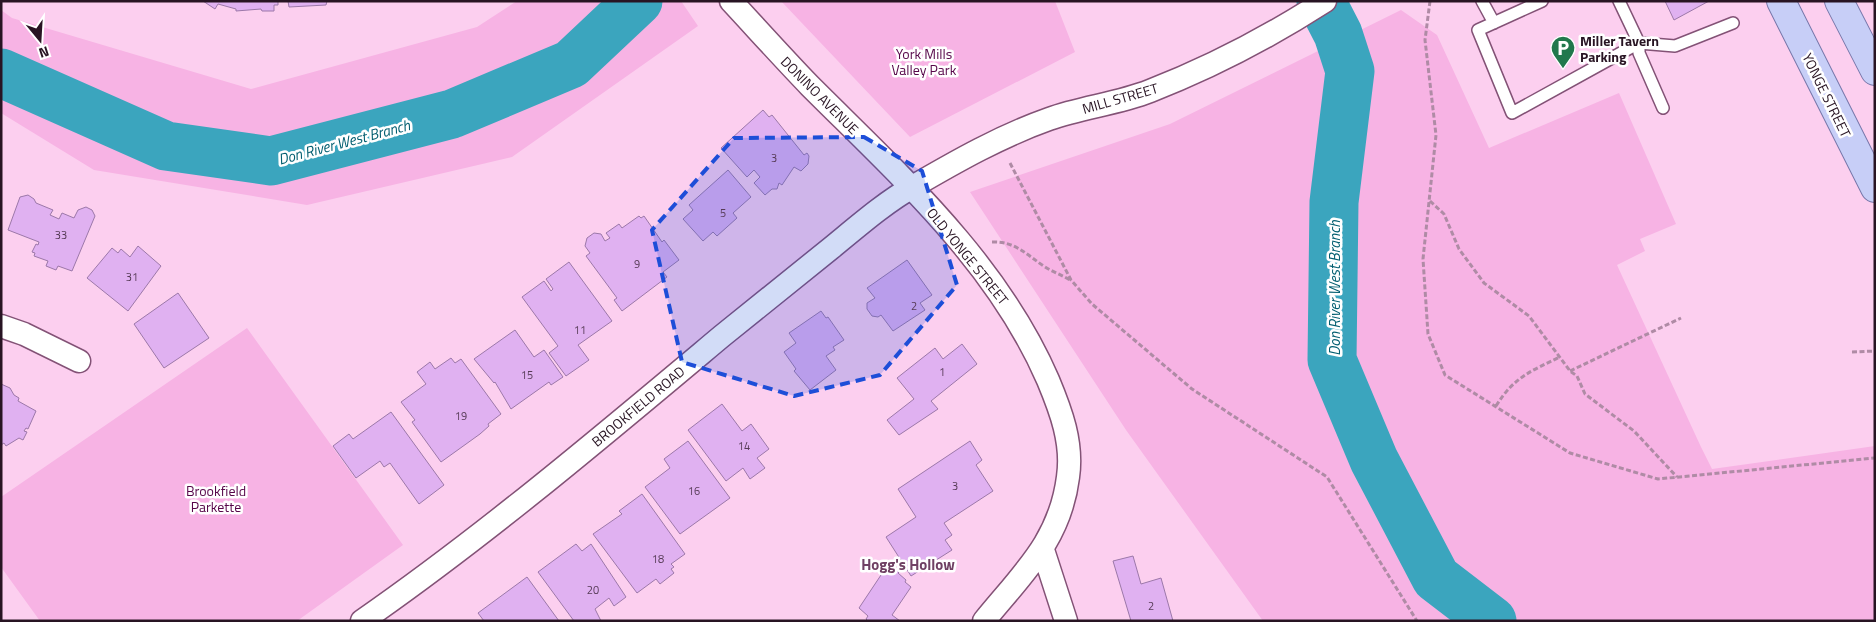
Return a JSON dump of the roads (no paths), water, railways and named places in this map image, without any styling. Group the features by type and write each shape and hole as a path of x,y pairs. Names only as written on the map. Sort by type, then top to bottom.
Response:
{"main road":[{"name":"YONGE STREET","path":"1781,1 1875,188"},
{"path":"1839,1 1875,72"}],"street":[{"name":"DONINO AVENUE","path":"731,1 809,85 911,187"},
{"name":"MILL STREET","path":"911,187 999,140 1050,119 1147,92 1273,35 1325,1"},
{"name":"OLD YONGE STREET","path":"911,187 986,274 1006,301 1041,363 1066,431 1068,476 1062,506 1051,536 1043,550 984,621"},
{"name":"BROOKFIELD ROAD","path":"362,621 408,589 567,464 756,308 911,187"},
{"path":"1,326 24,334 79,361"},
{"path":"1043,550 1066,621"}],"lane":[{"path":"1482,1 1494,23"},
{"path":"1542,1 1478,30 1512,113 1639,43 1675,46 1733,24"},
{"path":"1620,1 1639,43 1639,53 1664,108"}],"waterway":[{"name":"Don River West Branch","path":"1,73 166,146 271,161 452,114 571,64 638,1"},
{"name":"Don River West Branch","path":"1321,1 1338,34 1350,71 1334,202 1332,360 1374,460 1436,578 1492,621"}],"place":[{"name":"Miller Tavern Parking","path":"1563,69"}],"district":[{"name":"Hogg's Hollow","path":"908,564"}],"park label":[{"name":"York Mills Valley Park","path":"924,62"},
{"name":"Brookfield Parkette","path":"216,498"}]}
